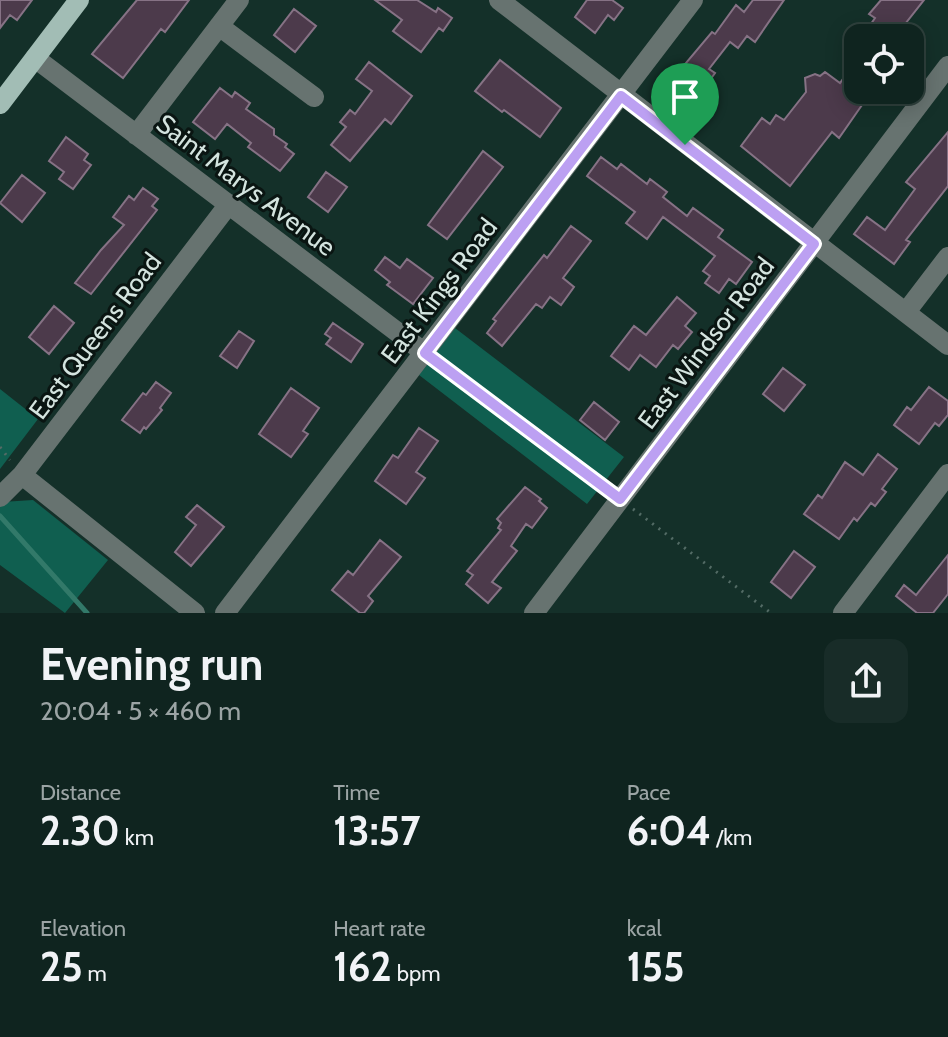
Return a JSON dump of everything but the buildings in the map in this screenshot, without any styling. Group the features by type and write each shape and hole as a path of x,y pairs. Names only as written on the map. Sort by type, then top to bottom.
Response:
{"main road":[{"path":"0,104 79,0"}],"street":[{"path":"136,135 239,0"},
{"path":"499,0 948,345"},
{"name":"East Kings Road","path":"225,613 693,0"},
{"path":"219,26 314,97"},
{"name":"Saint Marys Avenue","path":"35,58 425,353"},
{"name":"East Windsor Road","path":"534,613 948,66"},
{"name":"East Queens Road","path":"0,497 22,475 229,204"},
{"path":"906,312 948,257"},
{"path":"843,613 948,474"},
{"path":"22,475 195,613"}],"path":[{"path":"425,353 771,613"}],"green space":[{"path":"455,328 624,457 587,504 419,375"},
{"path":"0,389 38,419 0,469"},
{"path":"33,500 108,560 65,613 0,565 0,505 2,502"}],"waterway":[{"path":"0,516 87,613"}],"route":[{"path":"621,96 685,145 814,244 620,499 425,353 621,96"}]}
